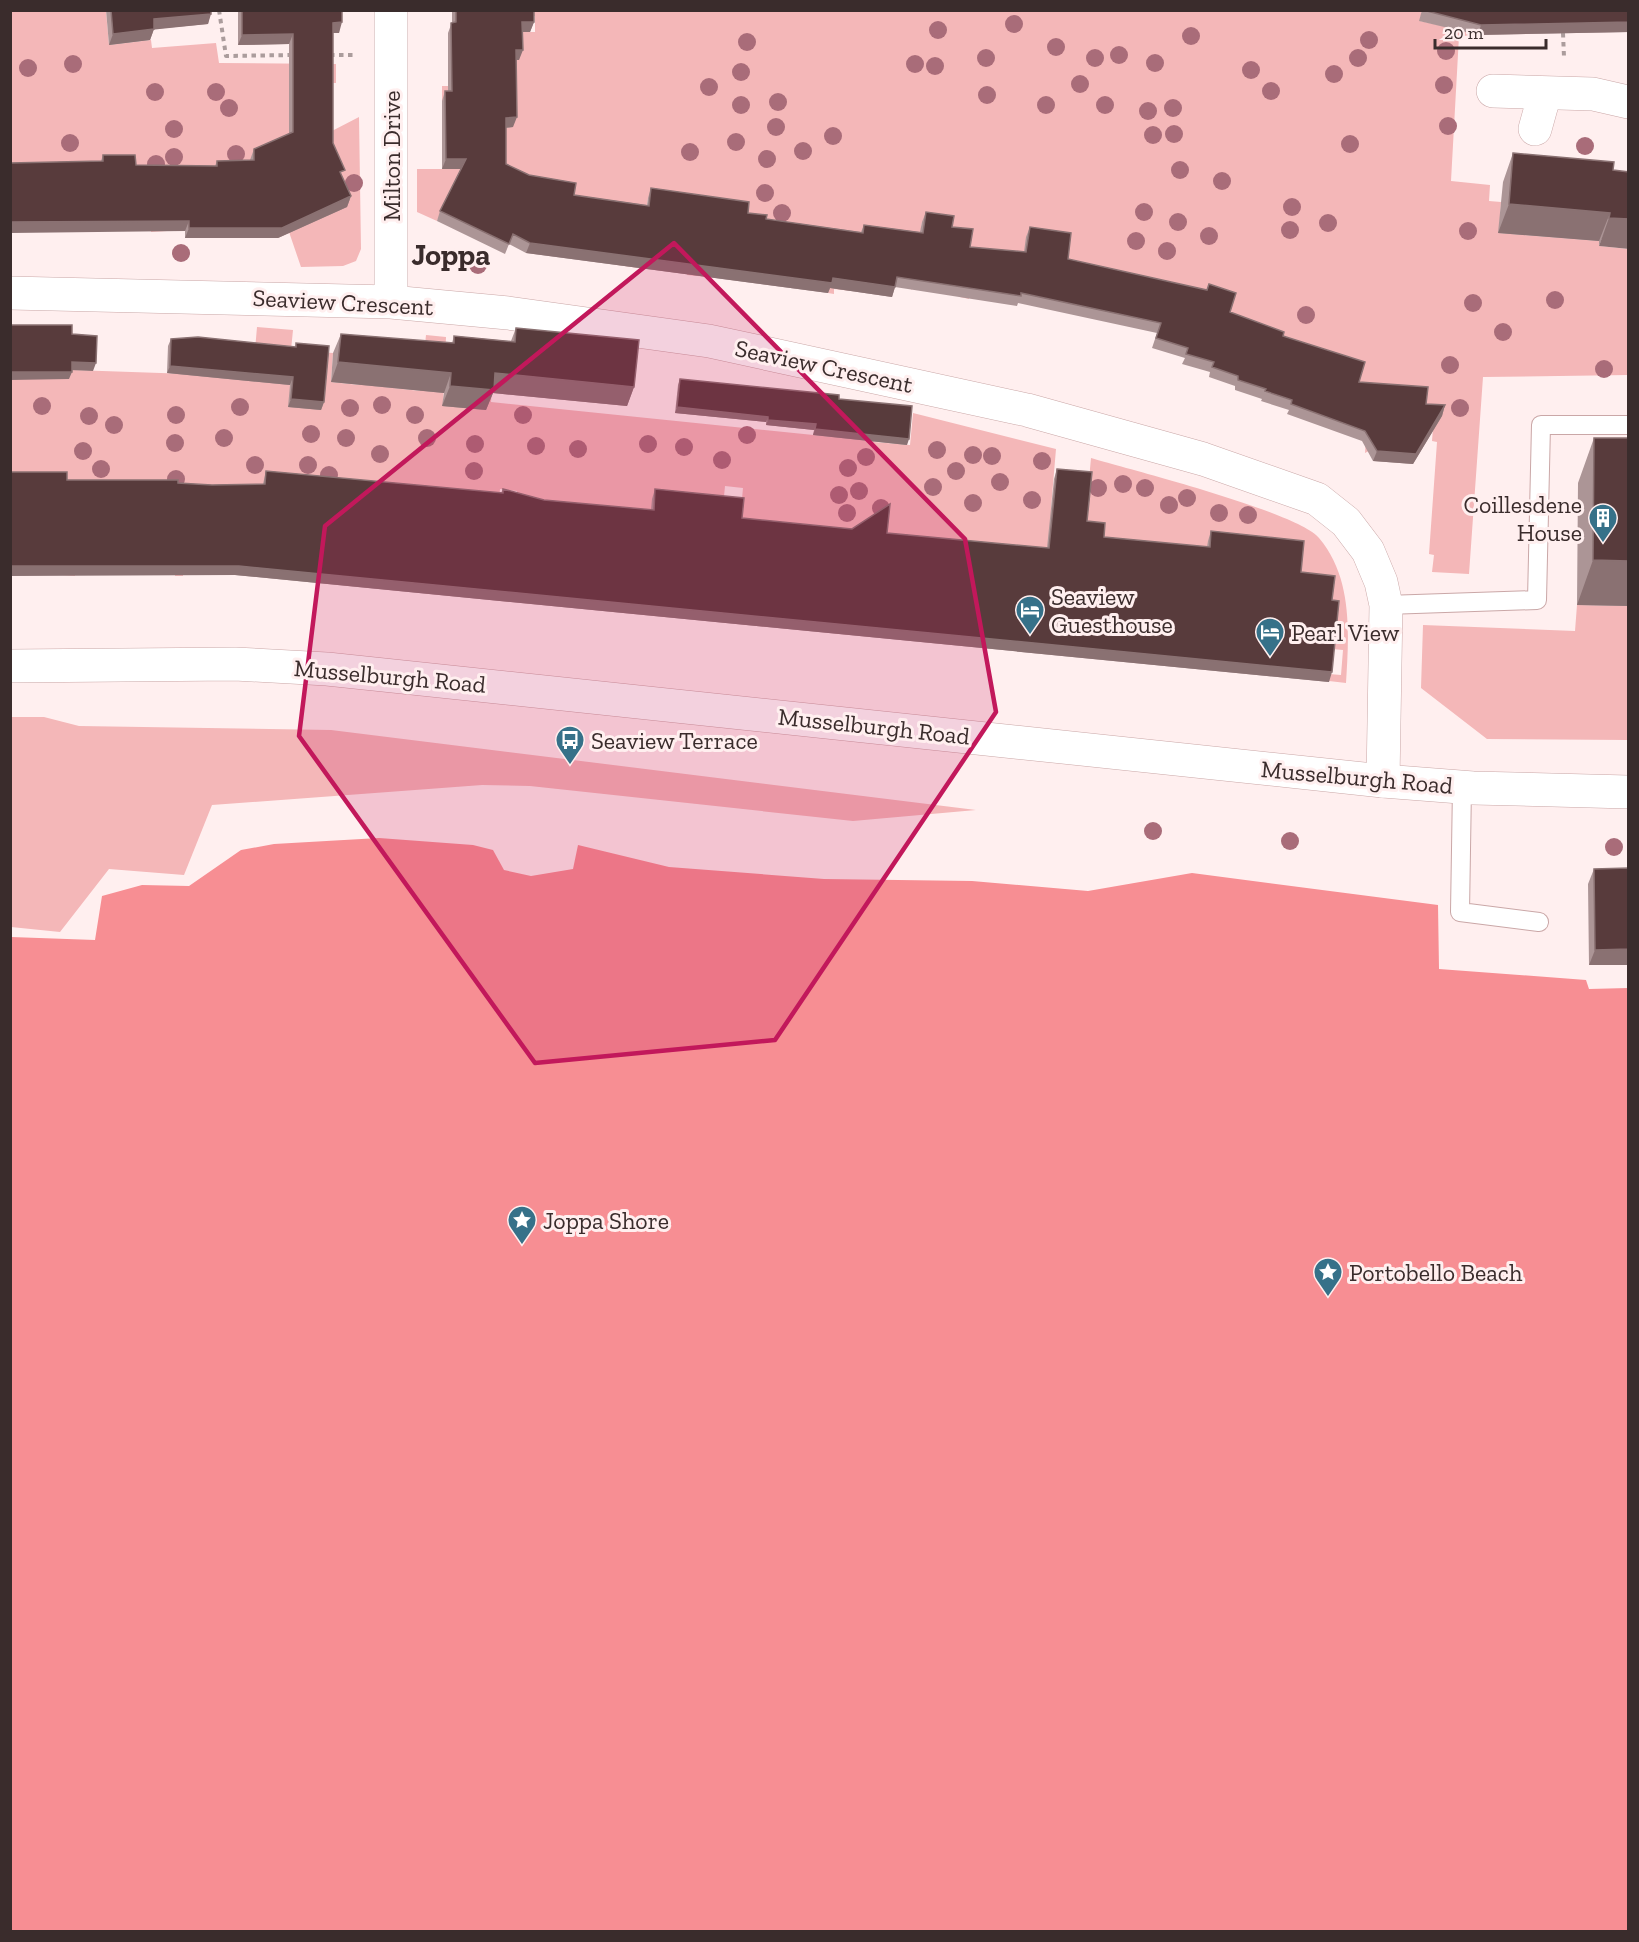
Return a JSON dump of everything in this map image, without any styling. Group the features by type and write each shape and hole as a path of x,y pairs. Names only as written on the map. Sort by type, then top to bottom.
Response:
{"street":[{"name":"Milton Drive","path":"391,10 391,302"},
{"path":"1493,91 1593,94 1629,102"},
{"path":"1535,129 1545,93"},
{"name":"Seaview Crescent","path":"10,293 391,302 508,313 709,341 1027,410 1203,459 1317,499 1346,522 1368,551 1381,582 1386,605 1383,781"},
{"name":"Musselburgh Road","path":"10,666 235,664 327,669 1383,781 1462,787 1629,792"}],"lane":[{"path":"1386,605 1538,600 1541,424 1629,425"},
{"path":"1462,787 1460,912 1539,922"}],"path":[{"path":"219,10 226,56 297,55"},
{"path":"321,55 392,54"}],"highlighted area":[{"path":"674,243 965,539 996,712 775,1040 535,1063 299,736 325,526"}],"shaded area":[{"path":"1422,10 1420,21 1485,35 1459,36 1451,181 1490,185 1489,201 1501,202 1499,233 1599,241 1599,246 1628,249 1628,375 1483,377 1469,574 1432,572 1434,555 1429,554 1437,442 1432,441 1434,415 1365,453 1366,438 1027,237 1023,264 970,291 969,299 960,297 922,222 912,290 860,236 852,291 834,289 834,294 828,293 835,239 717,209 708,277 687,275 695,217 648,198 638,268 618,265 625,213 459,177 437,221 417,212 417,169 476,169 502,128 513,101 442,101 442,86 448,86 448,79 519,32 535,32 535,16 494,11"},
{"path":"11,11 106,11 109,45 151,40 152,48 216,43 219,63 336,64 336,83 289,83 330,132 359,117 361,249 356,261 343,266 301,267 289,232 250,186 167,228 167,231 151,232 150,191 11,207"},
{"path":"257,327 293,330 291,350 333,353 331,382 359,385 363,356 369,356 367,385 420,391 426,335 446,337 443,406 494,360 491,402 833,437 837,399 877,408 874,442 910,445 913,413 1056,449 1051,508 1086,512 1091,458 1248,504 1305,528 1319,538 1330,554 1338,571 1346,607 1348,645 1346,683 1329,681 1329,674 1341,675 1343,650 1332,649 1204,573 864,540 737,553 743,488 725,486 721,527 650,520 513,532 517,491 500,489 490,599 261,497 183,512 183,576 175,576 174,490 75,491 75,576 63,575 11,473 10,365 73,333 73,370 190,374 255,350"},
{"path":"1577,605 1628,606 1628,740 1487,739 1421,688 1423,625 1575,631"},
{"path":"11,717 44,717 79,726 331,730 976,810 853,821 530,786 482,785 212,805 184,875 109,869 60,932 11,927"},
{"path":"379,838 473,845 493,850 504,870 531,876 573,869 578,845 669,867 824,879 972,881 1088,891 1192,873 1438,905 1439,969 1586,980 1589,989 1628,988 1628,1931 11,1931 11,937 95,940 102,896 142,885 189,886 241,850 274,844"}],"building":[{"path":"111,10 211,10 211,14 154,19 154,29 113,34"},
{"path":"242,10 342,10 342,22 333,23 333,143 345,170 340,172 351,196 282,228 189,228 189,221 10,222 10,163 103,161 103,155 135,155 136,165 217,166 217,161 254,160 254,149 293,132 293,34 242,35"},
{"path":"456,10 534,10 534,22 522,22 523,50 516,50 517,117 506,118 506,164 529,175 576,183 574,195 649,206 651,188 749,202 748,213 767,215 766,219 863,233 864,225 923,233 926,212 954,216 952,227 973,229 970,247 1026,252 1030,227 1071,233 1068,259 1207,290 1209,284 1236,293 1230,312 1284,332 1283,336 1365,362 1359,382 1428,387 1426,404 1445,405 1416,454 1377,451 1365,431 1291,404 1292,400 1238,380 1238,376 1212,367 1214,362 1186,354 1188,348 1156,338 1161,323 1021,293 1021,296 897,277 895,287 833,278 832,283 530,243 513,234 509,244 440,211 466,159 446,159 445,91 452,91 451,23 456,22"},
{"path":"1423,10 1629,10 1629,22 1481,25"},
{"path":"1513,153 1614,162 1613,170 1629,172 1629,219 1609,218 1610,213 1509,204"},
{"path":"10,325 72,325 72,334 97,336 96,363 72,362 72,372 10,372"},
{"path":"516,328 639,340 634,387 495,373 494,390 450,386 451,373 338,362 341,334 454,343 454,336 515,342"},
{"path":"198,337 296,347 296,343 329,346 324,402 291,399 293,377 170,366 171,339"},
{"path":"680,379 839,395 839,399 912,406 909,439 815,429 816,424 768,420 768,417 677,407"},
{"path":"1594,438 1629,438 1629,561 1593,560"},
{"path":"1057,469 1092,472 1087,521 1105,523 1104,537 1210,547 1211,531 1304,541 1301,572 1335,576 1332,600 1339,601 1332,672 239,566 10,566 10,472 67,472 67,480 178,480 178,483 212,485 265,484 266,471 503,493 503,489 544,500 654,510 655,489 744,498 742,518 852,529 890,504 887,533 1049,548"},
{"path":"1629,868 1629,949 1595,950 1594,869"}],"place":[{"name":"Coillesdene House","path":"1603,544"},
{"name":"Seaview Guesthouse","path":"1030,636"},
{"name":"Pearl View","path":"1270,658"},
{"name":"Seaview Terrace","path":"570,766"},
{"name":"Joppa Shore","path":"522,1246"},
{"name":"Portobello Beach","path":"1328,1298"}],"district":[{"name":"Joppa","path":"451,255"}]}
